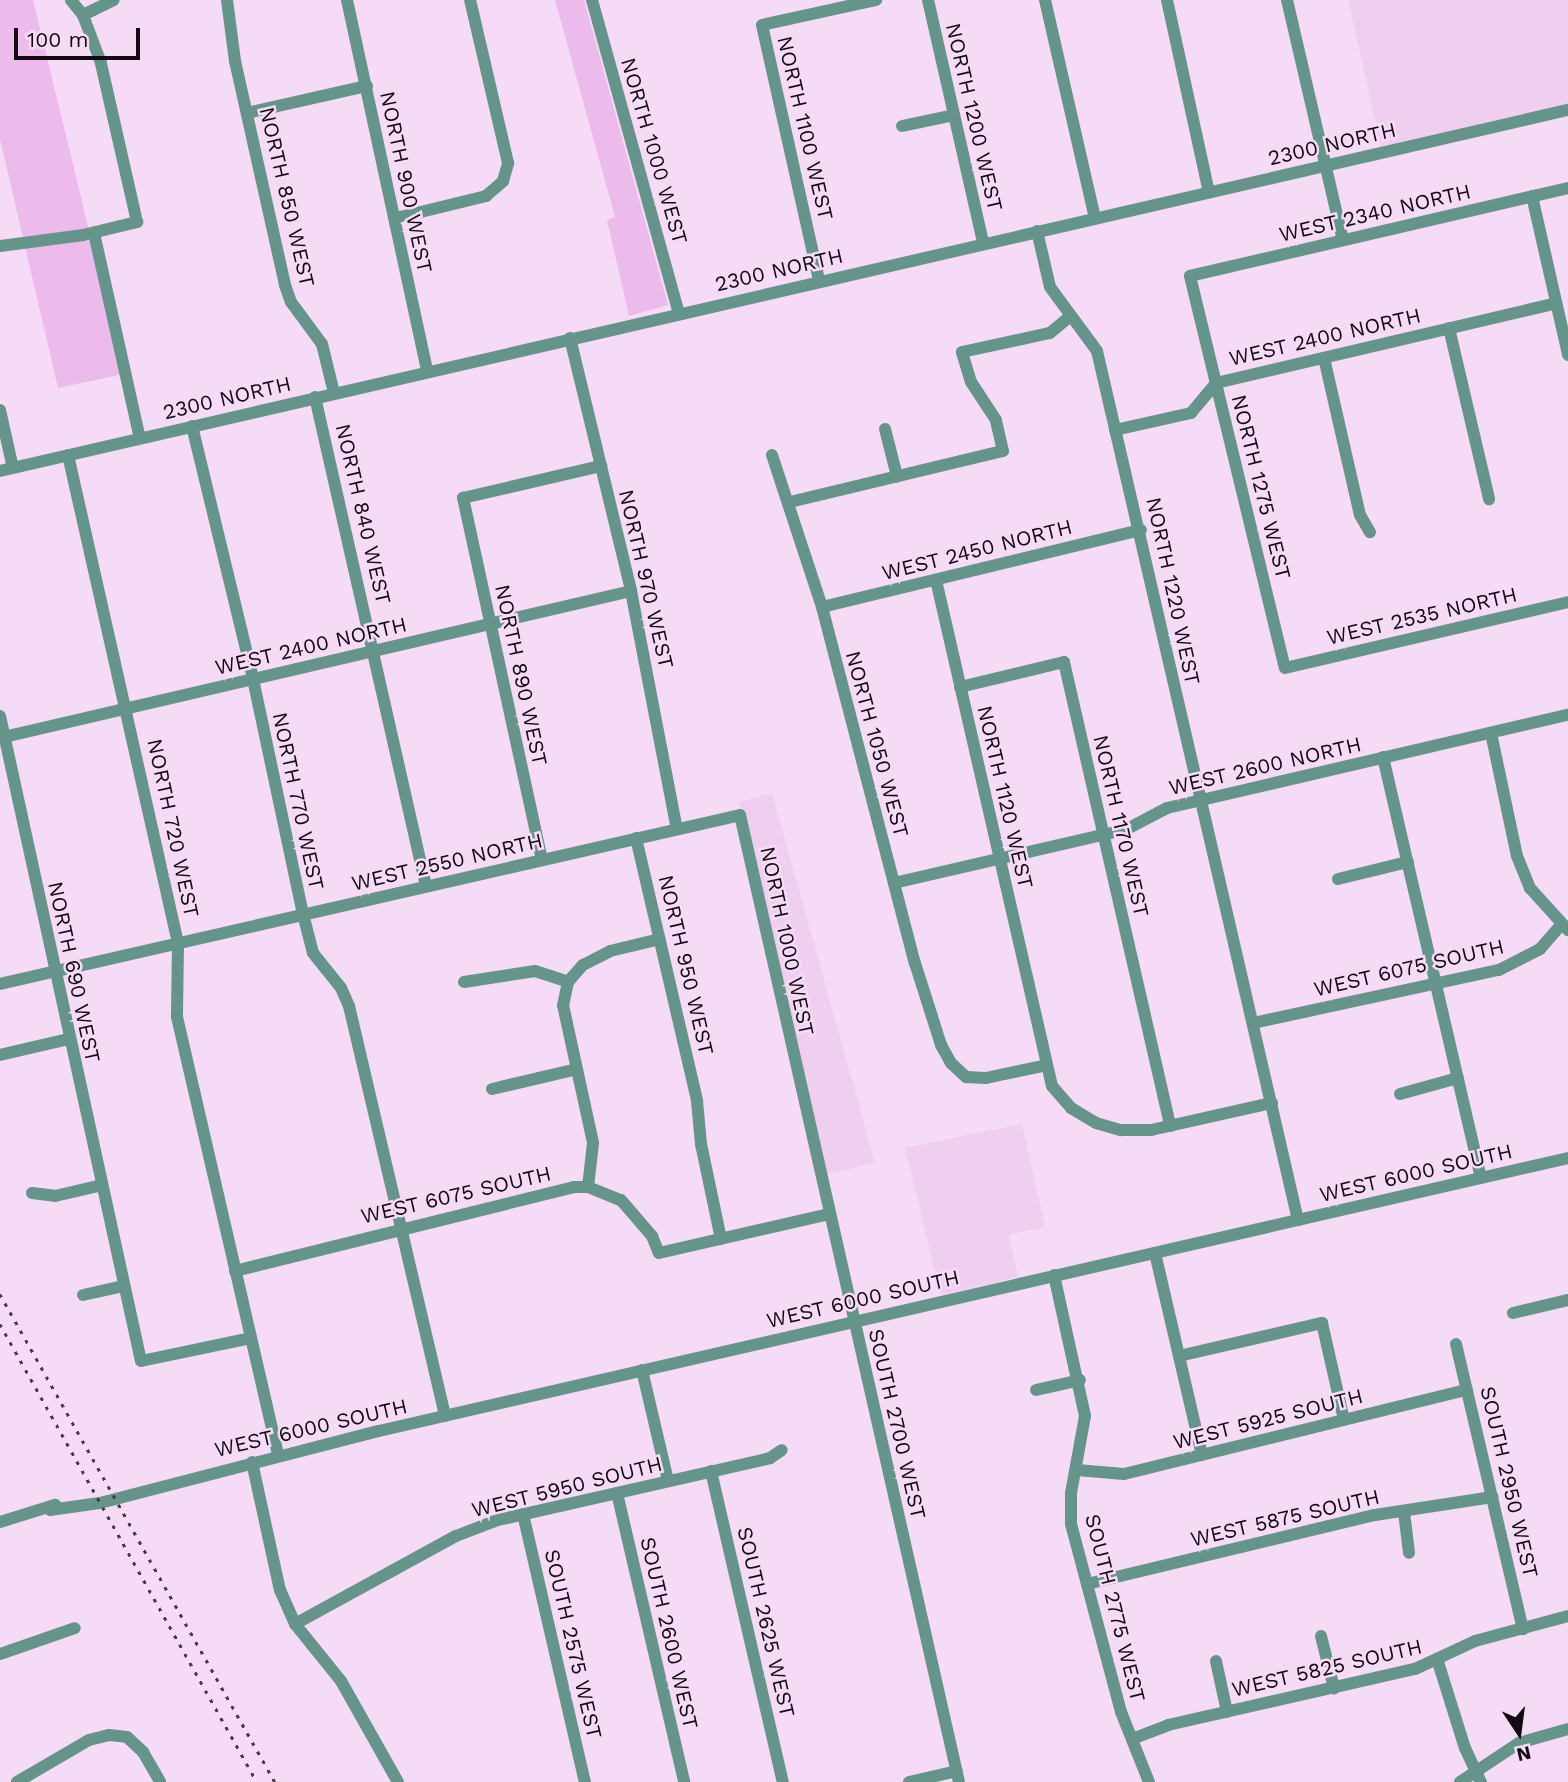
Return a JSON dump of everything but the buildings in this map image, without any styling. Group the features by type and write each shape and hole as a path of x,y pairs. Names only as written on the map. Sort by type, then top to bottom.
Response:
{"street":[{"path":"0,246 94,233 137,222 101,63 83,15 71,0"},
{"path":"83,15 114,0"},
{"name":"NORTH 850 WEST","path":"227,0 247,113 285,285 291,302 322,345 334,393"},
{"name":"NORTH 900 WEST","path":"347,0 427,371"},
{"path":"396,218 486,196 503,181 508,163 470,0"},
{"name":"NORTH 1000 WEST","path":"592,0 679,313"},
{"name":"NORTH 1100 WEST","path":"819,280 762,26 876,0"},
{"name":"NORTH 1200 WEST","path":"928,0 983,243"},
{"path":"1045,0 1095,218"},
{"path":"1167,0 1209,192"},
{"path":"1287,0 1343,240"},
{"path":"247,113 367,86"},
{"name":"2300 NORTH","path":"0,471 819,280 1568,110"},
{"path":"902,126 954,115"},
{"name":"WEST 2340 NORTH","path":"1190,275 1568,188"},
{"path":"1532,196 1568,355"},
{"name":"NORTH 1220 WEST","path":"1037,231 1050,287 1097,351 1141,530 1199,800 1298,1220"},
{"path":"94,233 140,438"},
{"name":"NORTH 1275 WEST","path":"1190,275 1286,668"},
{"name":"WEST 2400 NORTH","path":"1115,430 1191,413 1216,383 1556,303"},
{"path":"790,502 1003,451 996,420 971,382 962,352 1050,333 1070,316"},
{"path":"1450,328 1489,499"},
{"name":"NORTH 970 WEST","path":"570,338 631,591 677,829"},
{"path":"1324,358 1360,515 1370,532"},
{"name":"NORTH 840 WEST","path":"315,397 376,651 426,886"},
{"path":"0,410 13,468"},
{"name":"NORTH 770 WEST","path":"192,426 253,679 303,914 313,953 341,988 349,1006 445,1416"},
{"path":"885,429 897,476"},
{"name":"NORTH 720 WEST","path":"68,455 178,943 177,1017 278,1456"},
{"name":"NORTH 1050 WEST","path":"772,455 790,502 822,607 894,883 941,1045 951,1063 966,1077 986,1078 1047,1065"},
{"name":"NORTH 890 WEST","path":"542,860 463,498 601,467"},
{"name":"WEST 2450 NORTH","path":"822,607 1141,530"},
{"name":"NORTH 1120 WEST","path":"936,580 1052,1086 1071,1108 1096,1124 1121,1130 1170,1126"},
{"name":"WEST 2400 NORTH","path":"3,737 631,591"},
{"name":"WEST 2535 NORTH","path":"1286,668 1568,602"},
{"name":"NORTH 1170 WEST","path":"960,687 1064,662 1170,1126"},
{"name":"WEST 2600 NORTH","path":"894,883 1127,829 1167,808 1199,800 1568,715"},
{"name":"NORTH 690 WEST","path":"0,716 141,1361 251,1338"},
{"path":"1491,733 1517,856 1543,906 1564,928"},
{"path":"1383,758 1481,1178"},
{"name":"NORTH 1000 WEST","path":"740,815 797,1075"},
{"name":"WEST 2550 NORTH","path":"0,984 740,815"},
{"name":"NORTH 950 WEST","path":"636,838 697,1101 701,1144 721,1239"},
{"path":"1338,879 1408,862"},
{"name":"WEST 6075 SOUTH","path":"1253,1023 1523,961 1564,928"},
{"path":"660,939 610,951 583,965 568,982 563,1005 591,1126 588,1187 621,1200 652,1236 659,1253 829,1214"},
{"path":"464,982 535,971 568,982"},
{"path":"0,1055 69,1039"},
{"path":"492,1089 577,1069"},
{"name":"SOUTH 2700 WEST","path":"797,1075 958,1776"},
{"path":"1400,1094 1458,1078"},
{"path":"1170,1126 1272,1103"},
{"name":"WEST 6000 SOUTH","path":"0,1522 50,1510 57,1513 113,1495 445,1416 1568,1158"},
{"path":"32,1193 55,1196 102,1185"},
{"name":"WEST 6075 SOUTH","path":"235,1271 401,1227 588,1187"},
{"path":"1155,1253 1202,1455"},
{"name":"SOUTH 2775 WEST","path":"1054,1275 1080,1380 1085,1416 1070,1511 1087,1584 1132,1739 1149,1782"},
{"path":"83,1295 124,1286"},
{"path":"1513,1313 1568,1300"},
{"path":"1179,1356 1322,1323 1344,1420"},
{"name":"SOUTH 2950 WEST","path":"1457,1344 1523,1629"},
{"path":"642,1370 668,1481"},
{"path":"1036,1390 1080,1380"},
{"name":"WEST 5925 SOUTH","path":"1077,1470 1124,1474 1467,1390"},
{"name":"WEST 5950 SOUTH","path":"295,1624 456,1536 523,1514 770,1458 782,1450"},
{"path":"252,1462 280,1590 295,1624 341,1681 398,1782"},
{"name":"SOUTH 2625 WEST","path":"711,1471 783,1782"},
{"name":"SOUTH 2600 WEST","path":"617,1493 684,1782"},
{"name":"WEST 5875 SOUTH","path":"1087,1584 1404,1512 1493,1497"},
{"path":"1404,1512 1409,1553"},
{"name":"SOUTH 2575 WEST","path":"523,1514 585,1782"},
{"name":"WEST 5825 SOUTH","path":"1132,1739 1227,1712 1438,1662 1475,1642 1568,1616"},
{"path":"0,1654 75,1628"},
{"path":"1321,1636 1334,1688"},
{"path":"1216,1661 1227,1712"},
{"path":"1438,1662 1479,1777"},
{"path":"1460,1782 1479,1777 1519,1743 1568,1729"},
{"path":"17,1782 89,1740 127,1737 142,1752 160,1782"},
{"path":"909,1782 958,1776"}],"shaded area":[{"path":"0,0 33,0 124,374 58,388 0,139"},
{"path":"555,0 584,0 668,305 629,316 607,220 615,217"},
{"path":"1348,0 1568,0 1568,104 1381,146"},
{"path":"772,793 875,1163 825,1174 739,802"},
{"path":"1022,1124 1045,1227 1009,1235 1018,1277 941,1295 905,1148"}],"railway":[{"path":"0,1294 275,1782"},
{"path":"0,1324 257,1782"}]}
